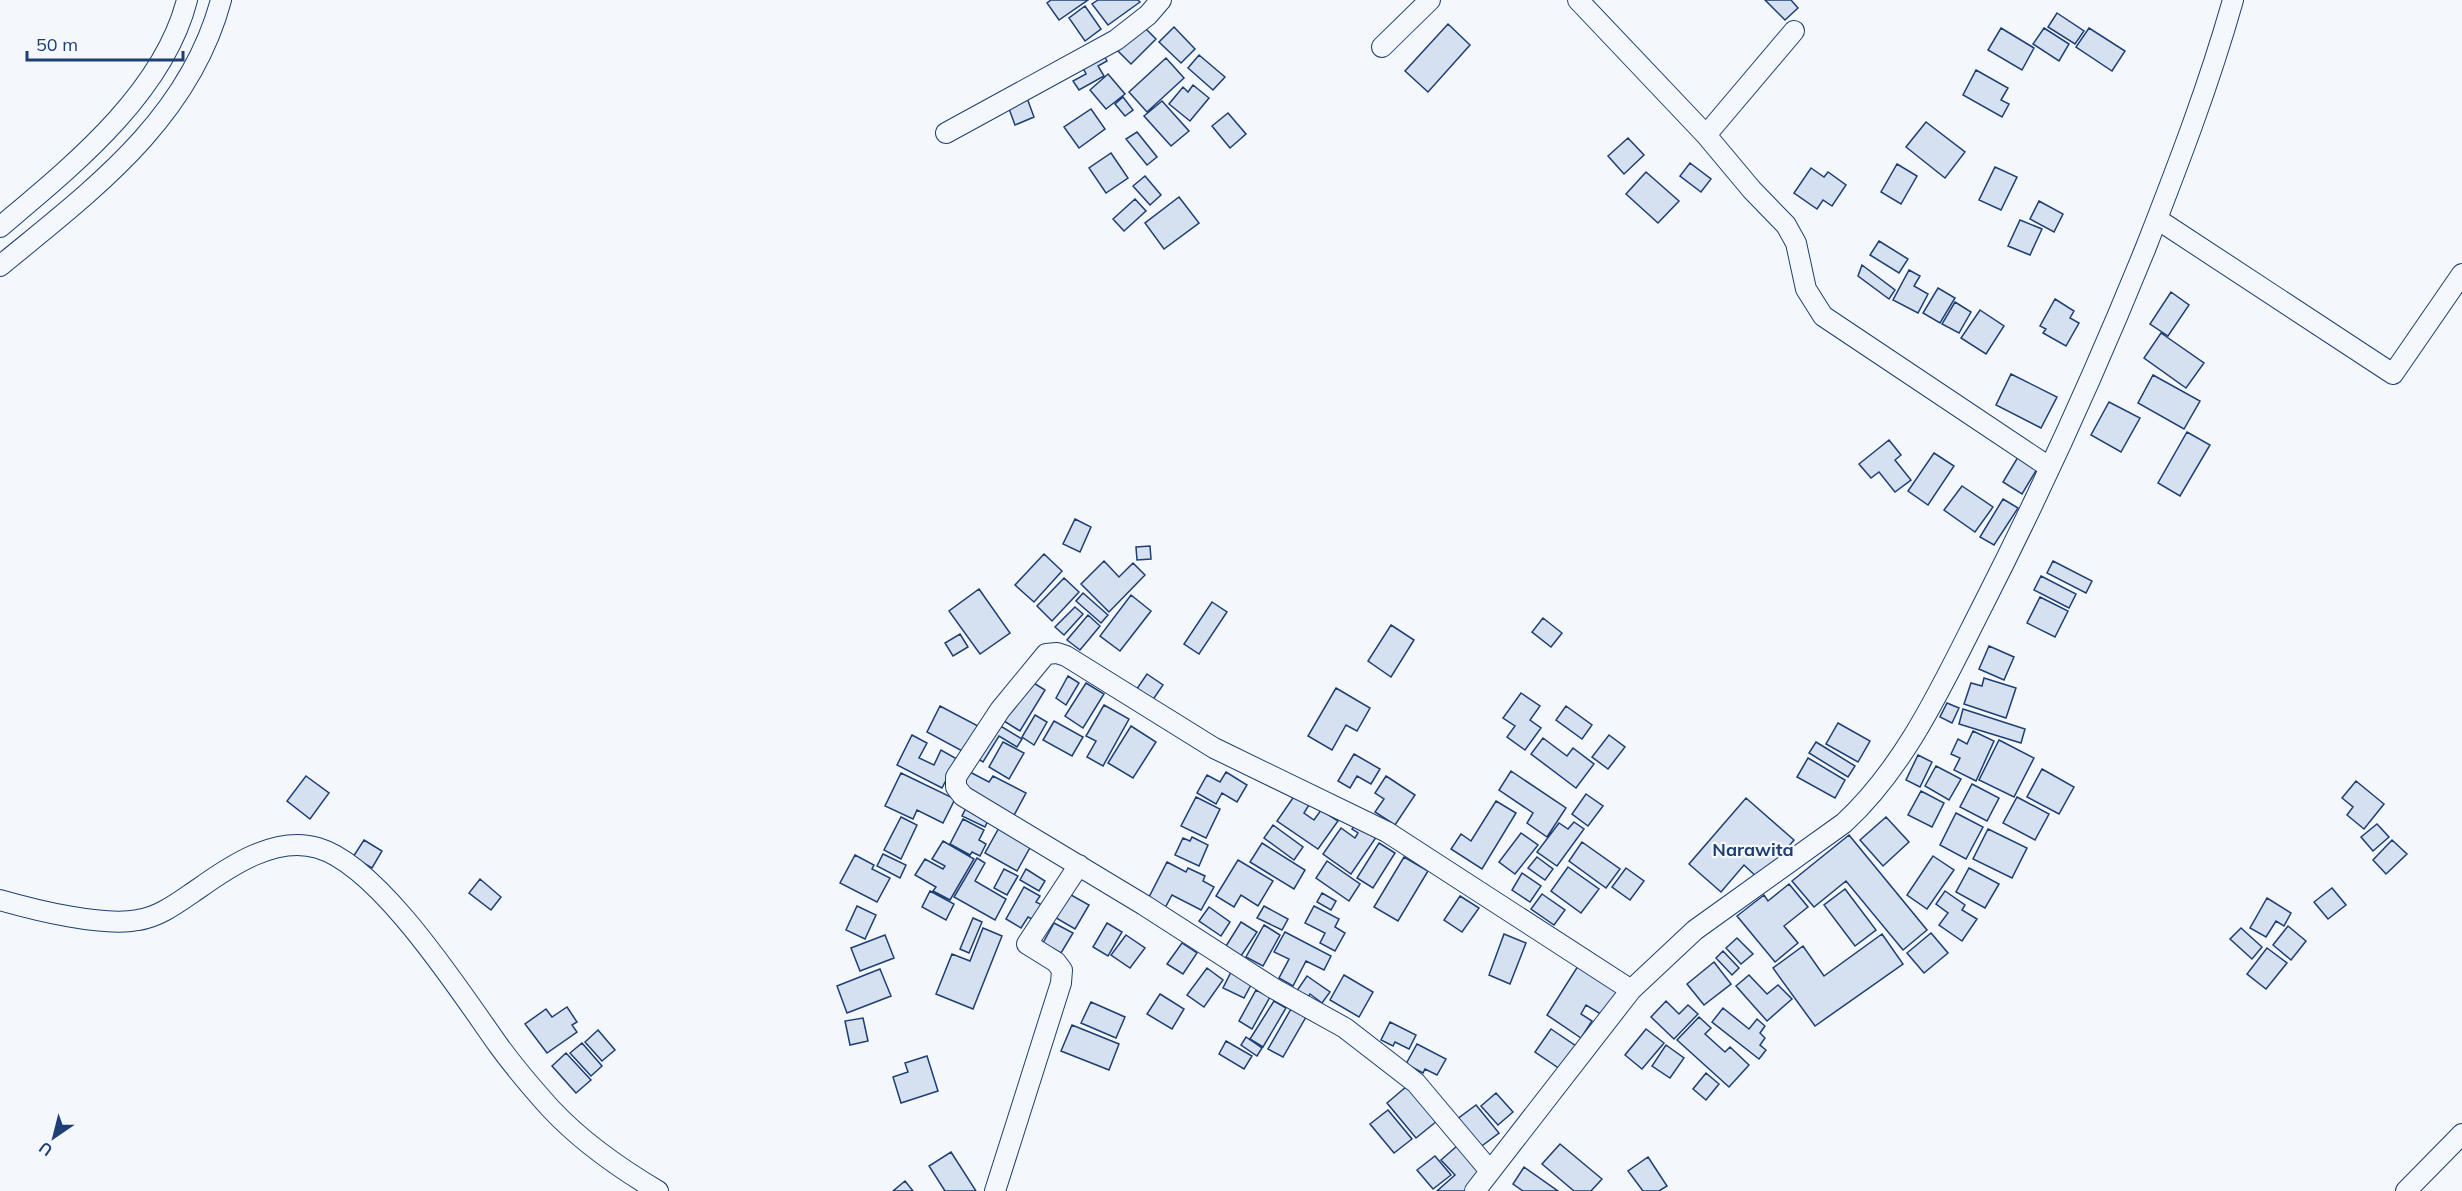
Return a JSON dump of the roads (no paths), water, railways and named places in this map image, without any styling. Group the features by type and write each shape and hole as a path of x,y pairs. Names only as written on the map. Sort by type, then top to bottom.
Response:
{"street":[{"path":"0,228 73,165 99,140 130,104 164,57 182,19 187,0"},
{"path":"0,266 121,164 154,126 181,91 202,54 221,0"},
{"path":"946,133 1116,40 1148,15 1161,0"},
{"path":"1382,47 1430,0"},
{"path":"1578,0 1706,135 1752,190 1786,225 1796,243 1806,289 1823,316 2049,467"},
{"path":"1477,1191 1631,990 1695,930 1844,823 1890,773 1956,658 2012,549 2116,320 2195,122 2234,0"},
{"path":"1706,135 1794,31"},
{"path":"2157,219 2393,374 2462,274"},
{"path":"1491,1171 1416,1083 1345,1028 1273,988 1079,865 963,796 956,787 956,777 1000,710 1046,654 1051,652 1066,656 1214,748 1387,832 1631,990"},
{"path":"0,900 65,916 138,921 178,902 248,858 274,848 318,847 348,862 399,912 501,1048 551,1109 609,1160 658,1191"},
{"path":"995,1191 1061,983 1062,970 1056,962 1027,944 1079,865"},
{"path":"2406,1191 2462,1134"}],"district":[{"name":"Narawita","path":"1753,849"}]}
